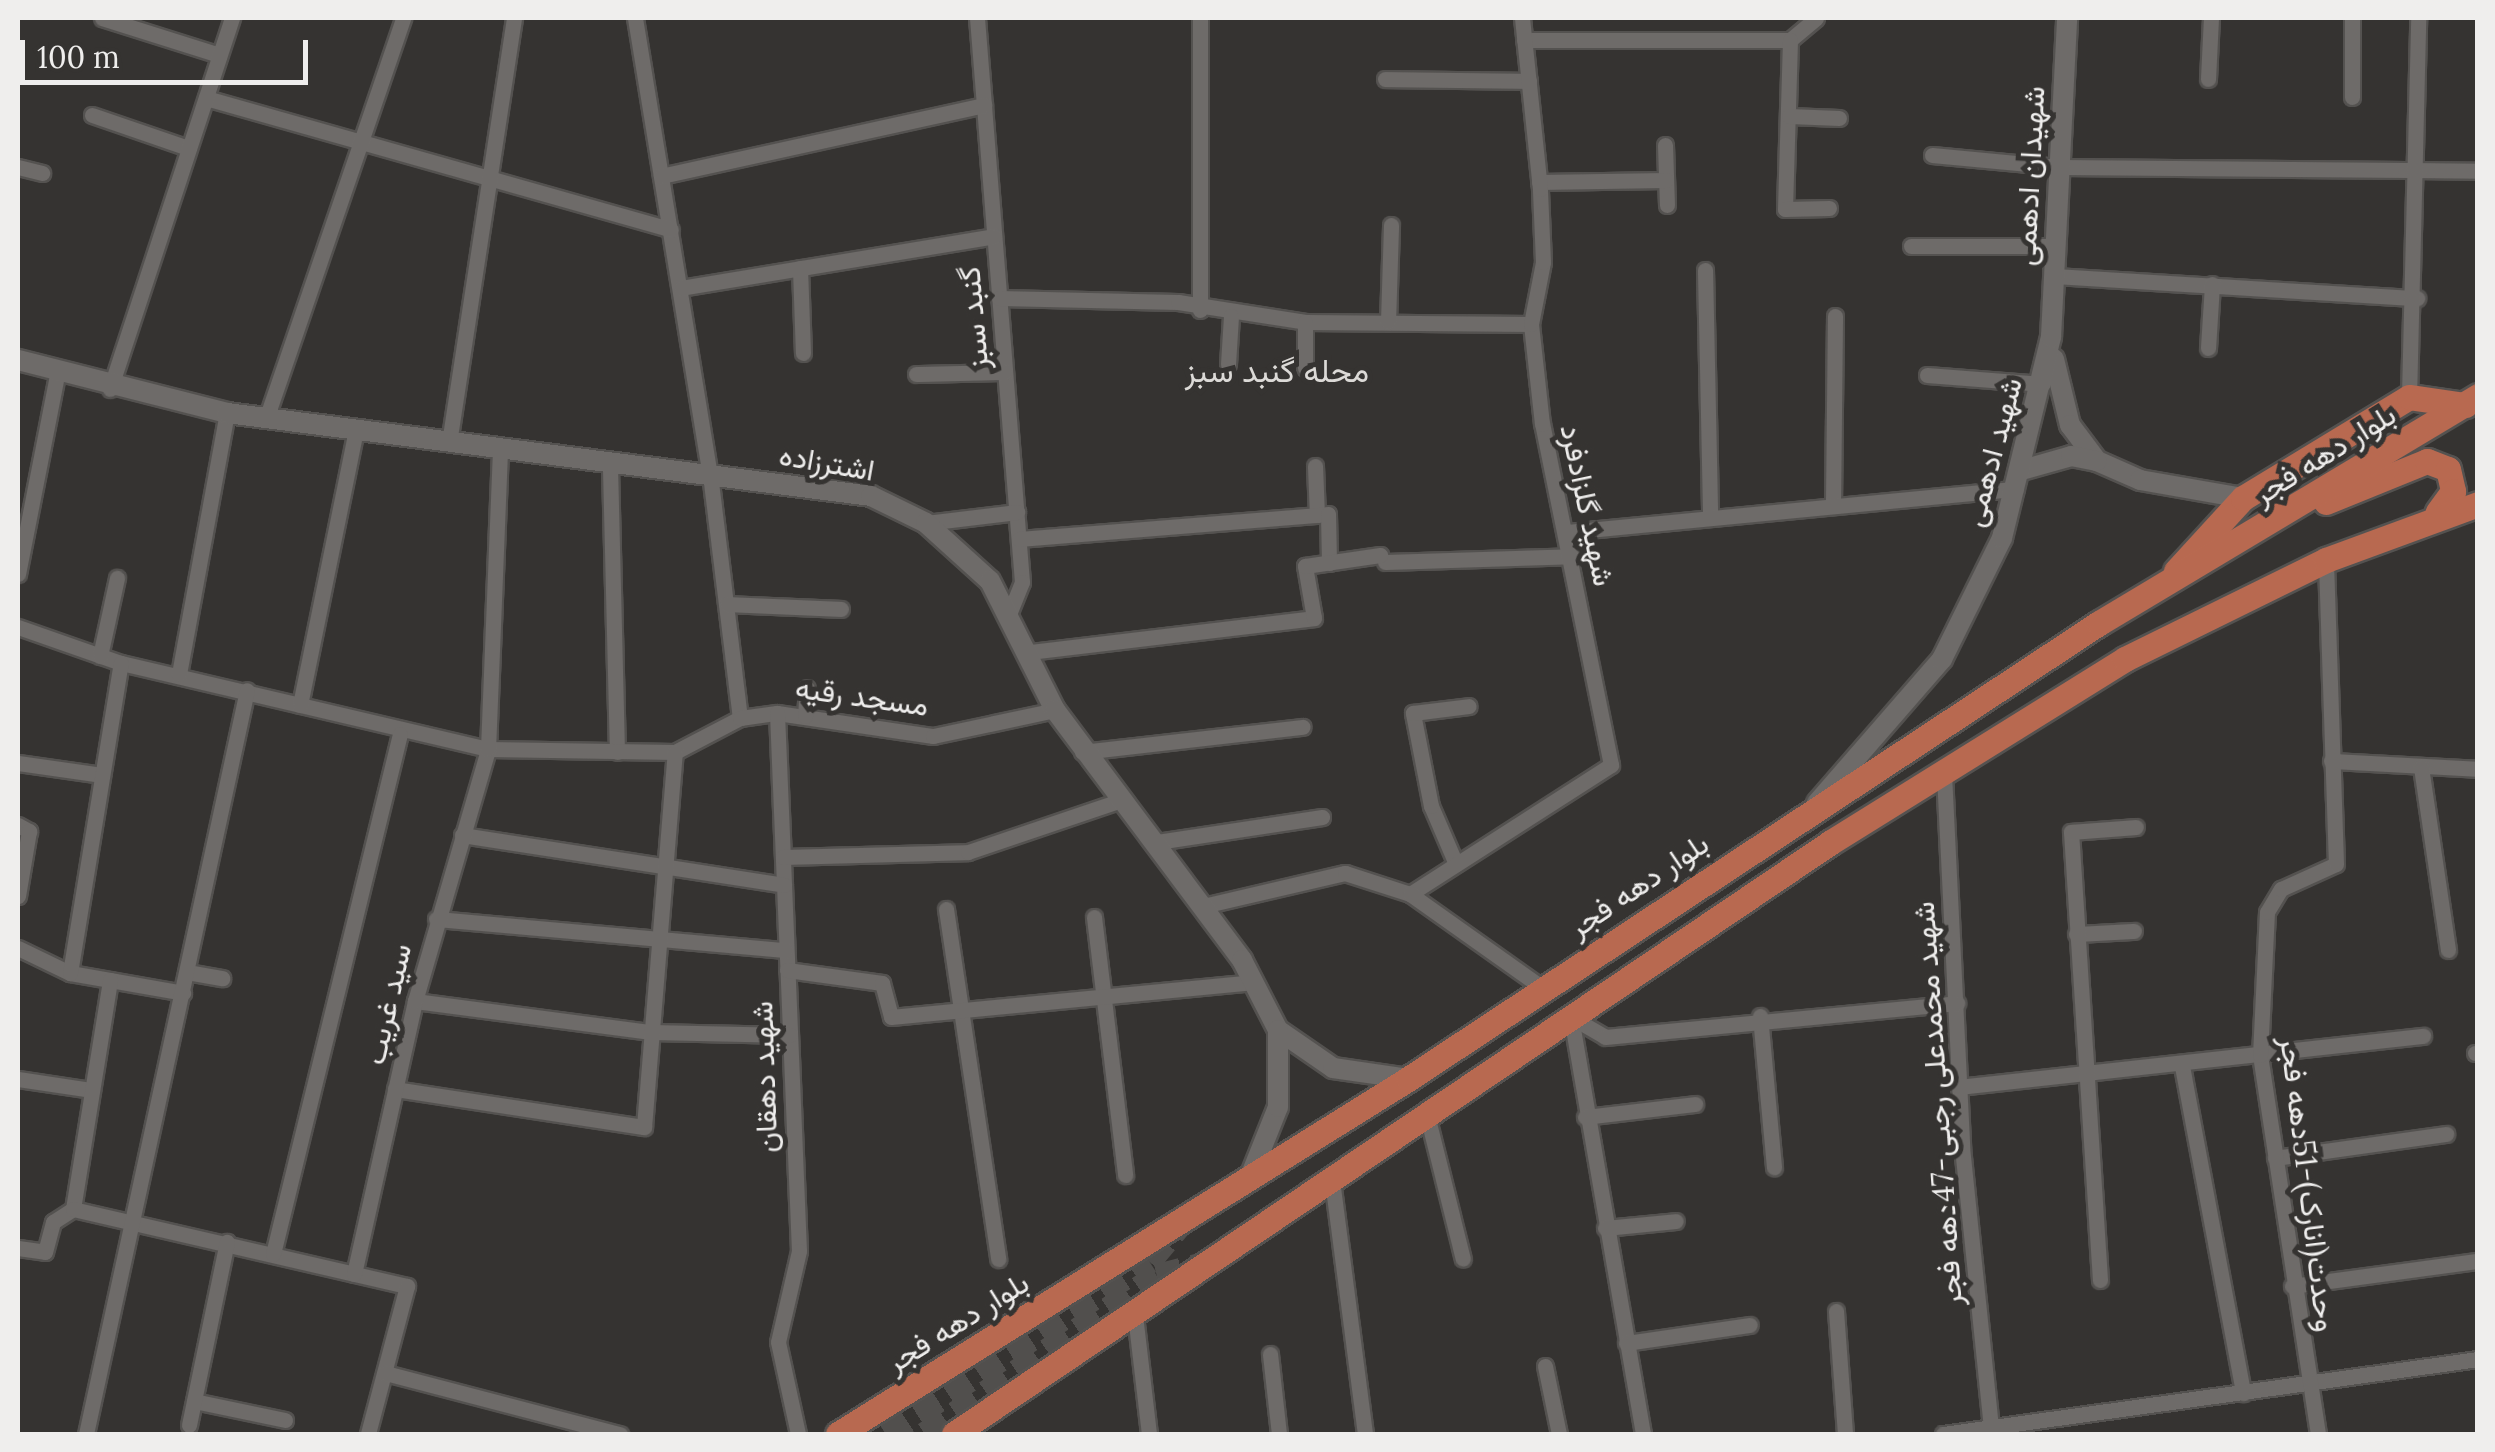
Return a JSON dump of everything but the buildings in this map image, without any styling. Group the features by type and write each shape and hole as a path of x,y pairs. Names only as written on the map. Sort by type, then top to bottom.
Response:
{"main road":[{"path":"2160,588 2243,498 2410,397 2471,400"},
{"name":"بلوار دهه فجر","path":"838,1434 1408,1078 1811,809 2160,588 2297,510 2471,400"},
{"path":"2297,510 2428,461 2448,470 2453,491 2438,512"},
{"path":"954,1434 1571,1018 2126,660 2326,560 2438,512 2478,504"}],"street":[{"path":"102,18 219,55"},
{"path":"110,389 232,18"},
{"path":"268,416 403,18"},
{"path":"449,443 514,18"},
{"path":"634,18 710,474 740,718"},
{"name":"گنبد سبز","path":"976,18 1020,540 1022,582 1010,612"},
{"path":"1200,18 1200,310"},
{"name":"شهید گلزادفرد","path":"1410,894 1611,766 1572,556 1542,424 1532,324 1543,262 1522,18"},
{"path":"1524,40 1790,40 1816,18 1836,18"},
{"name":"شهیدان ادهمی","path":"2052,337 2066,18"},
{"path":"2208,80 2211,18"},
{"path":"2352,18 2352,97"},
{"path":"2410,397 2417,298 2418,18"},
{"path":"1790,40 1785,209 1829,208"},
{"path":"1385,79 1529,80"},
{"path":"206,98 489,182 670,230"},
{"path":"661,176 984,104"},
{"path":"92,115 188,148"},
{"path":"1789,116 1839,118"},
{"path":"1665,145 1667,205"},
{"path":"1932,154 2060,167 2418,176 2478,172"},
{"path":"18,167 42,173"},
{"path":"1539,182 1666,180"},
{"path":"1388,322 1391,225"},
{"path":"681,288 994,236"},
{"path":"1911,246 2056,246"},
{"path":"800,268 803,353"},
{"path":"1705,270 1710,518"},
{"path":"2054,276 2417,298"},
{"path":"2208,348 2212,284"},
{"path":"999,298 1178,302 1231,316 1306,322 1532,324"},
{"path":"1228,364 1231,316"},
{"path":"1833,506 1835,316"},
{"path":"1304,368 1306,322"},
{"name":"شهید ادهمی","path":"1811,809 1942,659 1978,594 2019,480 2052,337"},
{"name":"شهید ادهمی","path":"2052,337 2070,425 2097,461"},
{"name":"اشترزاده","path":"18,360 56,376 227,413 610,467 710,474 871,496 926,523 1010,612 1054,710 1202,906 1254,982 1278,1030 1333,1068 1408,1078"},
{"path":"916,374 1005,372"},
{"path":"1927,375 2043,384"},
{"path":"18,574 56,376"},
{"path":"180,674 227,413"},
{"path":"300,706 356,429"},
{"name":"سید غریب","path":"354,1274 414,1001 488,749 500,450"},
{"path":"1567,532 1833,506 2019,480 2058,458 2097,461 2140,480 2243,498"},
{"path":"1315,466 1317,515"},
{"path":"610,467 617,752"},
{"path":"18,485 35,490"},
{"path":"926,523 1017,512"},
{"path":"1020,540 1328,514 1329,563"},
{"path":"1030,652 1314,618 1305,566 1383,559 1572,556"},
{"name":"وحدت(انارک)-51دهه فجر","path":"2318,1434 2292,1286 2260,1056 2266,912 2281,889 2336,864 2326,560"},
{"path":"100,656 117,578"},
{"path":"727,604 841,608"},
{"name":"مسجد رقیه","path":"18,627 120,663 247,690 400,734 488,749 675,752 740,718 777,713 934,736 1054,710"},
{"path":"70,973 120,663"},
{"path":"806,688 806,716"},
{"path":"86,1434 247,690"},
{"path":"1456,864 1431,806 1414,713 1469,706"},
{"name":"شهید دهقان","path":"777,713 799,1251 778,1342 798,1434"},
{"path":"1082,752 1303,727"},
{"path":"272,1254 400,734"},
{"path":"395,1089 644,1127 675,752"},
{"path":"2330,762 2478,769"},
{"path":"18,764 102,775"},
{"path":"2421,767 2448,950"},
{"name":"شهید محمدعلی رجبی-47دهه فجر","path":"1944,774 1959,1087 1991,1430"},
{"path":"783,857 968,852 1122,800"},
{"path":"1157,842 1322,817"},
{"path":"18,825 29,831 18,896"},
{"path":"2100,1280 2071,832 2136,827"},
{"path":"462,836 784,885"},
{"path":"1202,906 1345,872 1410,894 1543,988"},
{"path":"946,909 955,1011 998,1259"},
{"path":"1094,918 1125,1175"},
{"path":"436,919 658,944 786,950"},
{"path":"2076,934 2134,930"},
{"path":"18,948 70,973 183,994"},
{"path":"788,970 882,983 891,1017 1254,982"},
{"path":"187,972 222,978"},
{"path":"73,1210 110,980"},
{"path":"414,1001 651,1032 790,1035"},
{"path":"1571,1018 1605,1037 1760,1016 1957,1004"},
{"path":"1760,1016 1774,1167"},
{"path":"1571,1018 1585,1117 1643,1434"},
{"path":"1249,1178 1278,1107 1278,1030"},
{"path":"1959,1087 2182,1066 2424,1036"},
{"path":"2182,1066 2243,1393"},
{"path":"18,1078 92,1090"},
{"path":"1585,1117 1696,1104"},
{"path":"1428,1115 1463,1259"},
{"path":"2274,1158 2446,1134"},
{"path":"1332,1180 1364,1434"},
{"path":"18,1248 45,1252 52,1222 73,1210 135,1220 408,1286 368,1434"},
{"path":"1606,1228 1676,1221"},
{"path":"189,1426 228,1242"},
{"path":"2292,1286 2478,1261"},
{"path":"1836,1312 1845,1434"},
{"path":"1135,1314 1149,1434"},
{"path":"1626,1343 1750,1325"},
{"path":"1270,1354 1280,1434"},
{"path":"1943,1434 2056,1428 2307,1382 2478,1359"},
{"path":"1545,1366 1560,1434"},
{"path":"386,1374 620,1434"},
{"path":"194,1400 284,1420"}],"tunnel":[{"path":"886,1434 1149,1261 1182,1222"},
{"path":"925,1434 1157,1276 1200,1265"}],"district":[{"name":"محله گنبد سبز","path":"1277,371"}]}
